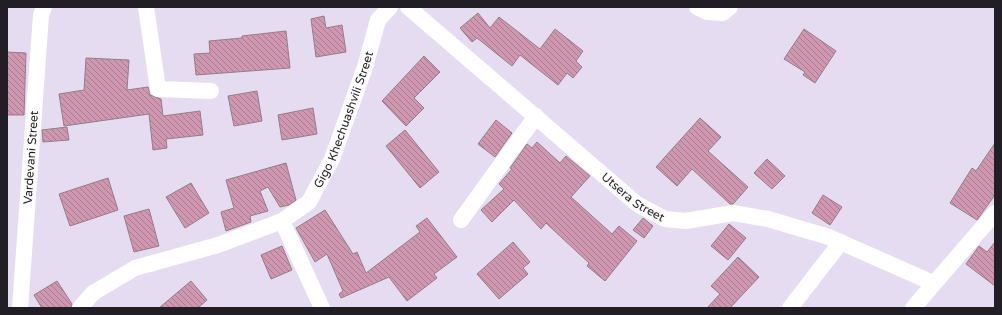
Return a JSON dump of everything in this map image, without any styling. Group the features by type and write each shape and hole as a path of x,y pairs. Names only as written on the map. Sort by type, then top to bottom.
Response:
{"street":[{"name":"Vardevani Street","path":"20,308 41,16 44,7"},
{"path":"146,7 158,89 211,91"},
{"name":"Gigo Khechuashvili Street","path":"80,308 93,293 135,268 218,245 282,221 309,202 332,159 366,67 378,20 390,7"},
{"name":"Utsera Street","path":"408,7 637,204 665,219 686,221 733,213 768,219 840,242 933,283"},
{"path":"697,7 706,12 723,13 730,7"},
{"path":"460,220 536,116"},
{"path":"913,308 995,213"},
{"path":"282,221 322,308"},
{"path":"790,308 840,242"}],"building":[{"path":"478,13 490,28 499,17 540,49 555,29 583,51 576,61 582,67 573,78 567,73 558,85 520,55 512,66 477,38 472,42 460,28"},
{"path":"324,16 326,28 342,25 346,52 316,57 311,19"},
{"path":"804,29 836,51 815,83 803,75 805,72 784,59"},
{"path":"286,31 290,68 196,75 194,54 210,53 209,41 242,38 242,36"},
{"path":"7,52 26,53 24,115 7,115"},
{"path":"424,56 440,72 414,98 424,108 406,126 382,101"},
{"path":"86,58 129,60 127,90 148,87 150,95 161,99 163,116 200,111 203,135 166,139 167,148 153,150 149,114 64,126 59,94 84,90"},
{"path":"257,91 262,121 234,126 228,96"},
{"path":"313,108 317,134 282,140 278,115"},
{"path":"700,118 721,137 708,151 748,187 733,204 730,204 692,169 677,186 656,167"},
{"path":"496,120 512,133 495,157 478,144"},
{"path":"67,127 69,140 43,142 42,130"},
{"path":"405,130 439,172 420,188 386,146"},
{"path":"537,142 560,163 566,156 590,176 571,197 612,234 619,226 637,241 605,281 587,266 589,263 546,223 541,229 514,200 492,222 481,210 504,189 499,184 512,169 510,168 527,144 532,148"},
{"path":"995,143 995,195 977,220 950,203 972,168 976,171"},
{"path":"767,159 785,176 772,189 754,173"},
{"path":"286,163 296,200 289,205 280,207 268,187 260,191 268,211 250,216 251,222 226,231 221,212 234,208 226,180"},
{"path":"108,178 118,210 70,226 59,194"},
{"path":"191,183 209,213 185,228 166,197"},
{"path":"823,195 842,207 830,225 812,213"},
{"path":"149,209 159,246 134,252 124,216"},
{"path":"325,210 353,254 357,252 366,273 420,232 416,226 427,218 457,257 434,274 437,278 407,301 389,277 341,298 339,294 343,291 327,254 315,262 296,228"},
{"path":"643,218 653,226 644,238 633,230"},
{"path":"729,224 746,238 728,260 711,246"},
{"path":"513,242 530,262 523,268 528,274 499,299 477,274"},
{"path":"995,242 995,286 966,264 979,246 987,252"},
{"path":"282,246 292,270 271,279 261,255"},
{"path":"738,257 759,277 730,308 707,308 720,294 711,286"},
{"path":"57,281 72,304 71,308 42,308 34,295"},
{"path":"191,281 207,300 198,308 159,308"}]}
